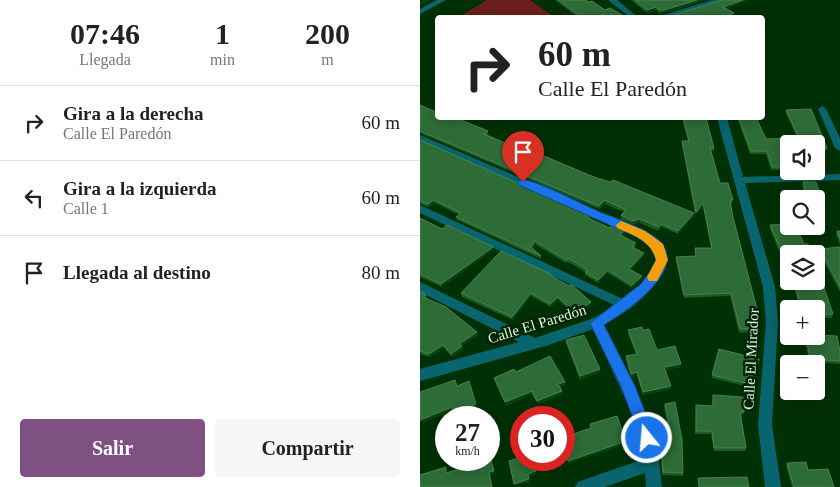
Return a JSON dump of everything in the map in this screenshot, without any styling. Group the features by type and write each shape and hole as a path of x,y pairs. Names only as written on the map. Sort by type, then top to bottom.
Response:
{"street":[{"path":"420,12 442,0"},
{"path":"612,0 632,15"},
{"path":"668,15 720,0"},
{"path":"822,109 840,148"},
{"name":"Calle El Mirador","path":"723,120 769,287 772,322 764,425 774,487"},
{"name":"Calle El Paredón","path":"420,138 641,234 655,243 661,253 662,260 654,276 637,296 596,323 575,332 420,375"},
{"path":"740,180 840,177"},
{"path":"420,209 625,305"},
{"path":"420,287 534,343"},
{"path":"596,323 644,424 652,464 654,487"},
{"path":"583,487 652,464"}],"shaded area":[{"path":"487,0 530,0 551,15 462,15"}],"building":[{"path":"558,0 592,1 605,10 610,8 622,15 579,15"},
{"path":"635,0 697,0 661,11 656,7 647,10"},
{"path":"722,0 743,0 723,7 734,13 729,15 674,15"},
{"path":"420,105 435,112 435,120 461,120 488,131 484,134 512,146 515,144 594,177 610,182 613,180 694,213 678,231 662,224 659,227 640,219 633,221 621,215 626,210 605,200 599,206 420,131"},
{"path":"811,109 822,135 798,135 786,110"},
{"path":"684,120 707,120 714,148 710,148 720,183 728,183 733,200 730,200 733,217 759,317 752,317 752,329 740,329 731,293 684,295 676,257 696,256 695,248 712,248 703,203 696,212 682,141 689,141"},
{"path":"740,120 757,120 766,139 780,139 780,167 772,167 767,151 751,151"},
{"path":"420,140 590,215 588,218 610,228 612,225 625,230 620,235 636,243 632,247 644,253 629,269 642,276 632,285 608,270 598,280 585,272 588,270 568,258 566,260 535,241 531,247 541,256 456,217 461,213 434,200 428,204 420,201"},
{"path":"803,182 816,182 819,190 805,190"},
{"path":"420,218 442,229 447,225 493,247 441,284 420,274"},
{"path":"780,224 780,235 800,235 804,244 808,245 780,245 780,249 770,225"},
{"path":"840,247 840,287 825,258 825,248"},
{"path":"501,251 551,274 569,286 571,284 591,302 575,313 558,297 550,304 531,293 512,317 461,293"},
{"path":"796,290 825,290 833,314 825,314 825,300 799,300"},
{"path":"420,291 426,295 423,297 446,307 477,332 459,344 462,346 451,354 443,345 429,354 420,351"},
{"path":"642,327 643,330 649,329 657,350 675,346 681,364 664,367 671,386 643,392 637,372 631,374 626,356 637,354 628,330"},
{"path":"584,335 600,369 580,376 566,340"},
{"path":"825,335 837,336 840,361 825,360 825,355 809,355 808,345 825,345"},
{"path":"719,349 759,359 754,385 712,375"},
{"path":"550,356 565,382 558,384 562,391 537,401 532,391 505,402 494,378 514,369 516,372"},
{"path":"455,380 457,386 469,381 476,404 471,406 435,406 435,414 420,420 420,392"},
{"path":"713,395 743,397 744,412 740,412 746,448 714,448 712,431 696,431 696,405 713,406"},
{"path":"675,402 682,440 683,473 663,472 660,436 671,436 665,404"},
{"path":"617,416 626,441 575,459 575,433 591,428 590,424"},
{"path":"806,462 808,470 828,469 834,487 794,487 787,463"},
{"path":"435,470 446,471 446,473 453,471 494,471 489,472 492,487 420,487 420,475"},
{"path":"511,471 536,471 528,474 529,479 514,484"},
{"path":"747,477 749,487 699,487 698,478"}],"slow traffic":[{"path":"621,225 641,234 659,247 662,260 653,277"}],"route":[{"path":"523,182 641,234 659,247 662,260 646,287 621,308 596,323 628,386 644,424 647,438"}]}
